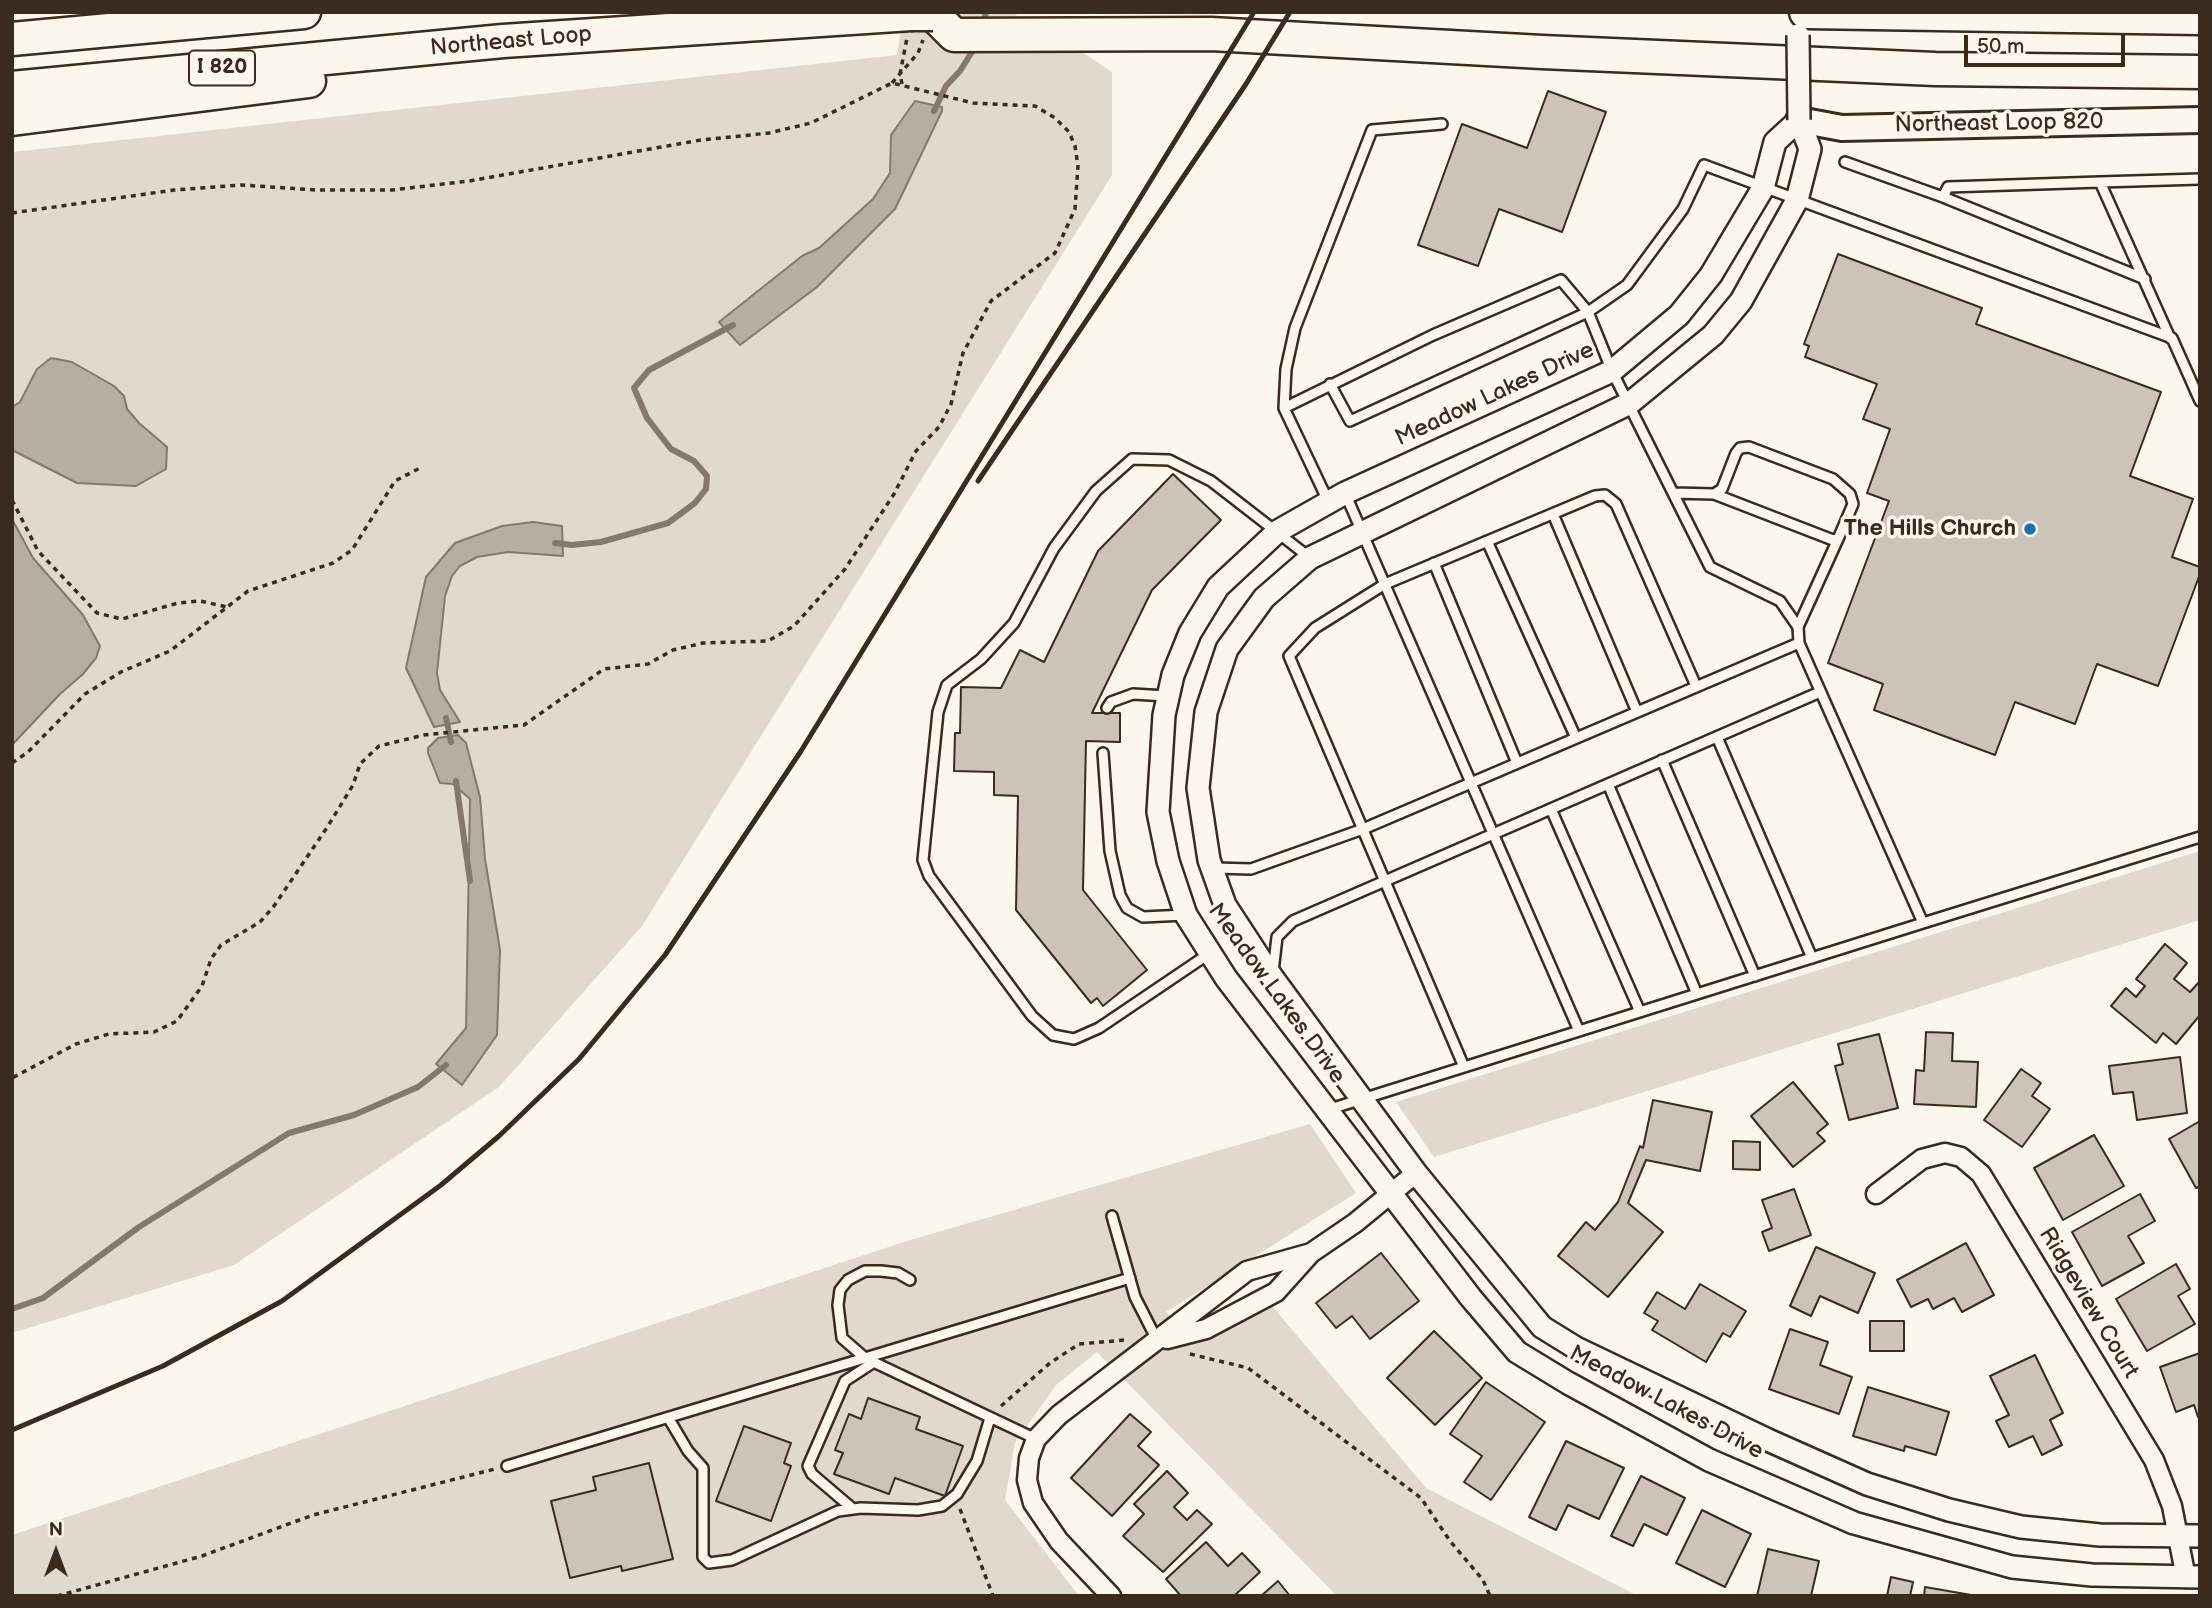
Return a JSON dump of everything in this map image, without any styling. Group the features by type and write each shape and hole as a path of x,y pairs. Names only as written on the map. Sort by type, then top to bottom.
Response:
{"highway":[{"path":"12,39 304,12"},
{"name":"Northeast Loop","path":"12,88 503,41 920,24 1012,12"},
{"path":"1806,12 2200,18"},
{"path":"920,24 954,35 1038,32 1211,34 1935,69 2200,72"},
{"path":"12,119 393,70 433,48"}],"main road":[{"name":"Northeast Loop 820","path":"1798,120 1842,128 2200,120"}],"street":[{"path":"1797,12 1798,120"},
{"name":"Meadow Lakes Drive","path":"2189,1537 2100,1535 2021,1527 1949,1510 1867,1484 1684,1401 1542,1327 1416,1173 1272,977 1224,905 1212,868 1198,788 1207,707 1227,649 1264,598 1310,558 1630,403 1713,335 1741,301 1797,200 1810,149 1798,120 1775,142 1763,188 1711,275 1679,315 1612,371 1337,498 1278,531 1218,587 1190,634 1168,696 1162,738 1158,811 1168,861 1186,915 1210,953 1326,1110 1517,1352 1709,1460 1854,1523 2012,1567 2092,1575 2193,1577"},
{"name":"Ridgeview Court","path":"1876,1194 1922,1159 1945,1153 1961,1157 1981,1174 2154,1460 2172,1506 2189,1537 2193,1577"},
{"path":"1157,1342 1206,1329 1276,1292 1311,1253 1416,1173"},
{"path":"1111,1596 1059,1541 1033,1503 1027,1480 1028,1458 1036,1439 1059,1415 1247,1272 1311,1253"}],"lane":[{"path":"1442,124 1372,130 1295,328 1286,369 1284,408 1337,498 1363,533 1579,1031"},
{"path":"1845,162 1943,197 2145,279"},
{"path":"1330,384 1350,421 1588,312 1628,285 1683,209 1704,165 2170,338"},
{"path":"1943,197 1948,187 2200,179"},
{"path":"2100,182 2200,401"},
{"path":"1284,408 1433,335 1561,280 1588,312 1612,371 1710,567 1780,601 1798,627"},
{"path":"1714,495 1722,489 1736,453 1740,448 1749,447 1842,484 1853,504 1798,627 1798,643 1923,923"},
{"path":"1210,953 1099,1028 1074,1039 1053,1035 1032,1016 929,876 923,860 938,712 947,685 981,659 1014,623 1054,548 1096,491 1132,459 1169,460 1211,481 1310,558"},
{"path":"1674,493 1714,495 1828,539 1838,539"},
{"path":"1464,1067 1289,656 1315,628 1385,584 1595,496 1612,498 1696,686"},
{"path":"1553,514 1637,712"},
{"path":"1487,541 1576,738"},
{"path":"1434,563 1517,763"},
{"path":"1212,868 1251,869 1363,829 1798,643"},
{"path":"1272,977 1277,937 1293,921 1821,692"},
{"path":"1107,708 1111,702 1133,694 1168,696"},
{"path":"1717,737 1812,958"},
{"path":"1103,752 1110,851 1120,895 1127,908 1143,917 1186,915"},
{"path":"1662,760 1755,976"},
{"path":"1608,784 1696,994"},
{"path":"1551,809 1640,1012"},
{"path":"1326,1110 2200,837"},
{"path":"1112,1216 1135,1297 1157,1342"},
{"path":"910,1280 898,1273 865,1271 848,1280 839,1290 842,1338 870,1360 1036,1439"},
{"path":"507,1466 870,1360 1130,1278"},
{"path":"853,1509 812,1474 808,1466 845,1381 870,1360"},
{"path":"669,1419 688,1451 703,1468 703,1557 709,1563 732,1560 838,1511 918,1510 942,1506 957,1494 977,1461 990,1418"}],"path":[{"path":"12,213 174,190 241,185 316,190 392,190 469,181 663,146 769,133 811,123 892,83 918,53 920,24"},
{"path":"903,85 900,74 920,24"},
{"path":"12,1078 76,1044 109,1034 154,1032 177,1021 202,986 211,959 221,945 260,922 274,906 353,785 360,764 379,746 424,735 524,725 604,669 648,664 673,650 703,643 768,640 794,626 845,569 894,494 916,452 939,427 951,404 963,353 991,302 1055,253 1075,209 1078,166 1075,146 1069,132 1055,118 1035,106 973,103 892,83"},
{"path":"12,763 85,694 121,671 170,651 248,591 333,564 352,550 394,481 420,468"},
{"path":"12,499 38,551 97,612 122,619 178,603 200,601 228,608"},
{"path":"990,1418 1012,1394 1079,1344 1108,1340 1157,1342 1181,1353 1248,1368 1421,1497 1450,1541 1483,1580 1490,1596"},
{"path":"57,1596 202,1556 313,1515 507,1466"},
{"path":"957,1494 968,1537 993,1596"}],"shaded area":[{"path":"904,12 1017,12 1011,46 1082,52 1112,72 1112,175 642,926 499,1087 234,1265 12,1333 12,152 897,55"},
{"path":"915,101 942,107 942,111 895,209 817,287 740,345 719,322 802,256 819,248 873,199 890,173 891,135"},
{"path":"51,358 72,362 114,386 124,396 127,409 139,423 167,447 166,469 136,486 77,483 12,450 12,407 20,402 37,369"},
{"path":"12,519 33,558 83,615 100,646 96,658 83,674 60,694 12,745"},
{"path":"533,522 562,526 563,556 508,552 477,557 460,566 452,576 445,596 437,673 440,690 460,722 434,727 406,668 426,577 455,543 502,526"},
{"path":"458,735 466,743 480,797 485,859 500,950 497,1035 462,1085 436,1064 466,1028 470,799 453,784 440,783 428,753 428,748 438,738"},
{"path":"2200,851 2200,920 1434,1157 1396,1102"},
{"path":"1310,1124 1356,1193 1166,1312 1192,1344 1272,1306 1426,1488 1638,1596 1337,1596 1097,1352 1056,1385 1015,1443 1005,1500 1079,1596 12,1596 12,1535 907,1241"}],"building":[{"path":"1548,91 1606,112 1562,232 1499,209 1478,266 1418,245 1462,124 1527,148"},
{"name":"The Hills Church","path":"1838,254 1982,308 1976,324 2161,392 2130,476 2193,499 2172,557 2200,567 2200,574 2158,686 2097,664 2075,724 2015,702 1995,755 1874,710 1883,684 1828,663 1889,501 1867,493 1890,429 1863,419 1877,384 1805,357 1809,346 1804,344"},
{"path":"1173,474 1221,520 1152,590 1092,713 1120,713 1120,742 1086,741 1083,890 1147,970 1103,1006 1097,998 1091,1003 1016,910 1018,796 994,795 994,772 954,771 955,733 960,733 961,687 1001,688 1020,650 1044,662 1098,551"},
{"path":"2165,944 2187,963 2174,979 2190,992 2200,981 2200,1015 2176,1044 2163,1033 2156,1043 2111,1006 2126,988 2136,997 2145,986 2136,979"},
{"path":"1926,1032 1953,1033 1952,1061 1978,1062 1976,1107 1914,1104 1916,1070 1924,1071"},
{"path":"1879,1034 1898,1108 1849,1120 1835,1066 1843,1064 1838,1044"},
{"path":"2180,1057 2187,1113 2137,1120 2133,1092 2113,1094 2109,1066"},
{"path":"2021,1069 2041,1083 2032,1096 2050,1109 2022,1147 1984,1120"},
{"path":"1793,1082 1828,1124 1817,1133 1825,1141 1793,1167 1751,1116"},
{"path":"1653,1100 1712,1112 1700,1171 1646,1160 1628,1203 1663,1232 1608,1297 1558,1256 1586,1222 1595,1230 1618,1202 1640,1146 1643,1148"},
{"path":"2200,1121 2200,1186 2196,1188 2169,1139"},
{"path":"2094,1135 2124,1186 2063,1220 2034,1168"},
{"path":"1733,1141 1760,1142 1760,1170 1733,1169"},
{"path":"1794,1189 1811,1235 1769,1251 1762,1232 1772,1228 1762,1200"},
{"path":"2140,1194 2155,1221 2128,1236 2144,1263 2102,1286 2072,1232"},
{"path":"1966,1243 1994,1295 1962,1312 1954,1298 1933,1309 1928,1299 1911,1307 1897,1280"},
{"path":"1816,1247 1875,1273 1858,1313 1820,1296 1811,1316 1790,1306"},
{"path":"1381,1253 1419,1301 1370,1339 1352,1316 1336,1328 1316,1303"},
{"path":"2176,1264 2190,1289 2178,1296 2195,1324 2147,1351 2116,1299"},
{"path":"1700,1284 1746,1311 1730,1337 1723,1333 1706,1362 1652,1330 1658,1321 1644,1313 1657,1292 1685,1309"},
{"path":"1870,1321 1904,1321 1904,1351 1870,1351"},
{"path":"1790,1329 1828,1342 1820,1365 1852,1377 1839,1414 1769,1389"},
{"path":"1434,1331 1482,1378 1435,1425 1387,1378"},
{"path":"2200,1353 2198,1417 2194,1405 2176,1412 2160,1367"},
{"path":"2035,1355 2063,1413 2050,1420 2062,1445 2042,1455 2033,1436 2009,1447 1996,1421 2009,1415 1990,1376"},
{"path":"1486,1382 1545,1422 1491,1500 1464,1482 1482,1456 1450,1434"},
{"path":"1868,1387 1949,1412 1936,1455 1905,1446 1904,1451 1853,1436"},
{"path":"868,1398 920,1417 916,1429 963,1446 945,1496 895,1478 889,1494 834,1474 843,1453 835,1450 849,1414 861,1419"},
{"path":"1130,1414 1151,1432 1138,1446 1159,1465 1112,1516 1071,1478"},
{"path":"744,1426 791,1443 784,1463 791,1466 771,1521 716,1501"},
{"path":"1566,1441 1624,1468 1599,1519 1568,1505 1556,1530 1529,1517"},
{"path":"649,1463 673,1559 622,1571 621,1566 570,1578 551,1501 596,1490 593,1477"},
{"path":"1167,1471 1188,1493 1174,1507 1187,1520 1197,1510 1212,1524 1163,1572 1123,1536 1144,1514 1134,1504"},
{"path":"1641,1476 1685,1498 1667,1535 1644,1524 1633,1546 1611,1536"},
{"path":"1702,1510 1751,1534 1725,1587 1676,1563"},
{"path":"1206,1542 1228,1566 1242,1553 1260,1572 1234,1596 1181,1596 1166,1579"},
{"path":"1768,1549 1819,1561 1811,1596 1757,1596"},
{"path":"1891,1577 1913,1582 1910,1596 1887,1596"},
{"path":"1278,1581 1290,1596 1261,1596"},
{"path":"1925,1587 1977,1596 1924,1596"}],"waterway":[{"path":"982,27 986,12"},
{"path":"934,111 946,86 960,71 977,44"},
{"path":"555,543 572,545 601,542 668,523 695,503 706,489 707,476 694,461 671,449 647,418 634,388 649,370 733,325"},
{"path":"446,718 451,742"},
{"path":"456,781 470,881"},
{"path":"12,1309 43,1298 139,1227 289,1133 354,1115 418,1087 446,1065"}],"railway":[{"path":"12,1430 163,1366 282,1301 441,1185 499,1136 579,1059 665,955 801,751 1254,12"},
{"path":"978,481 1246,84 1290,12"}],"place":[{"name":"The Hills Church","path":"2030,529"}]}
